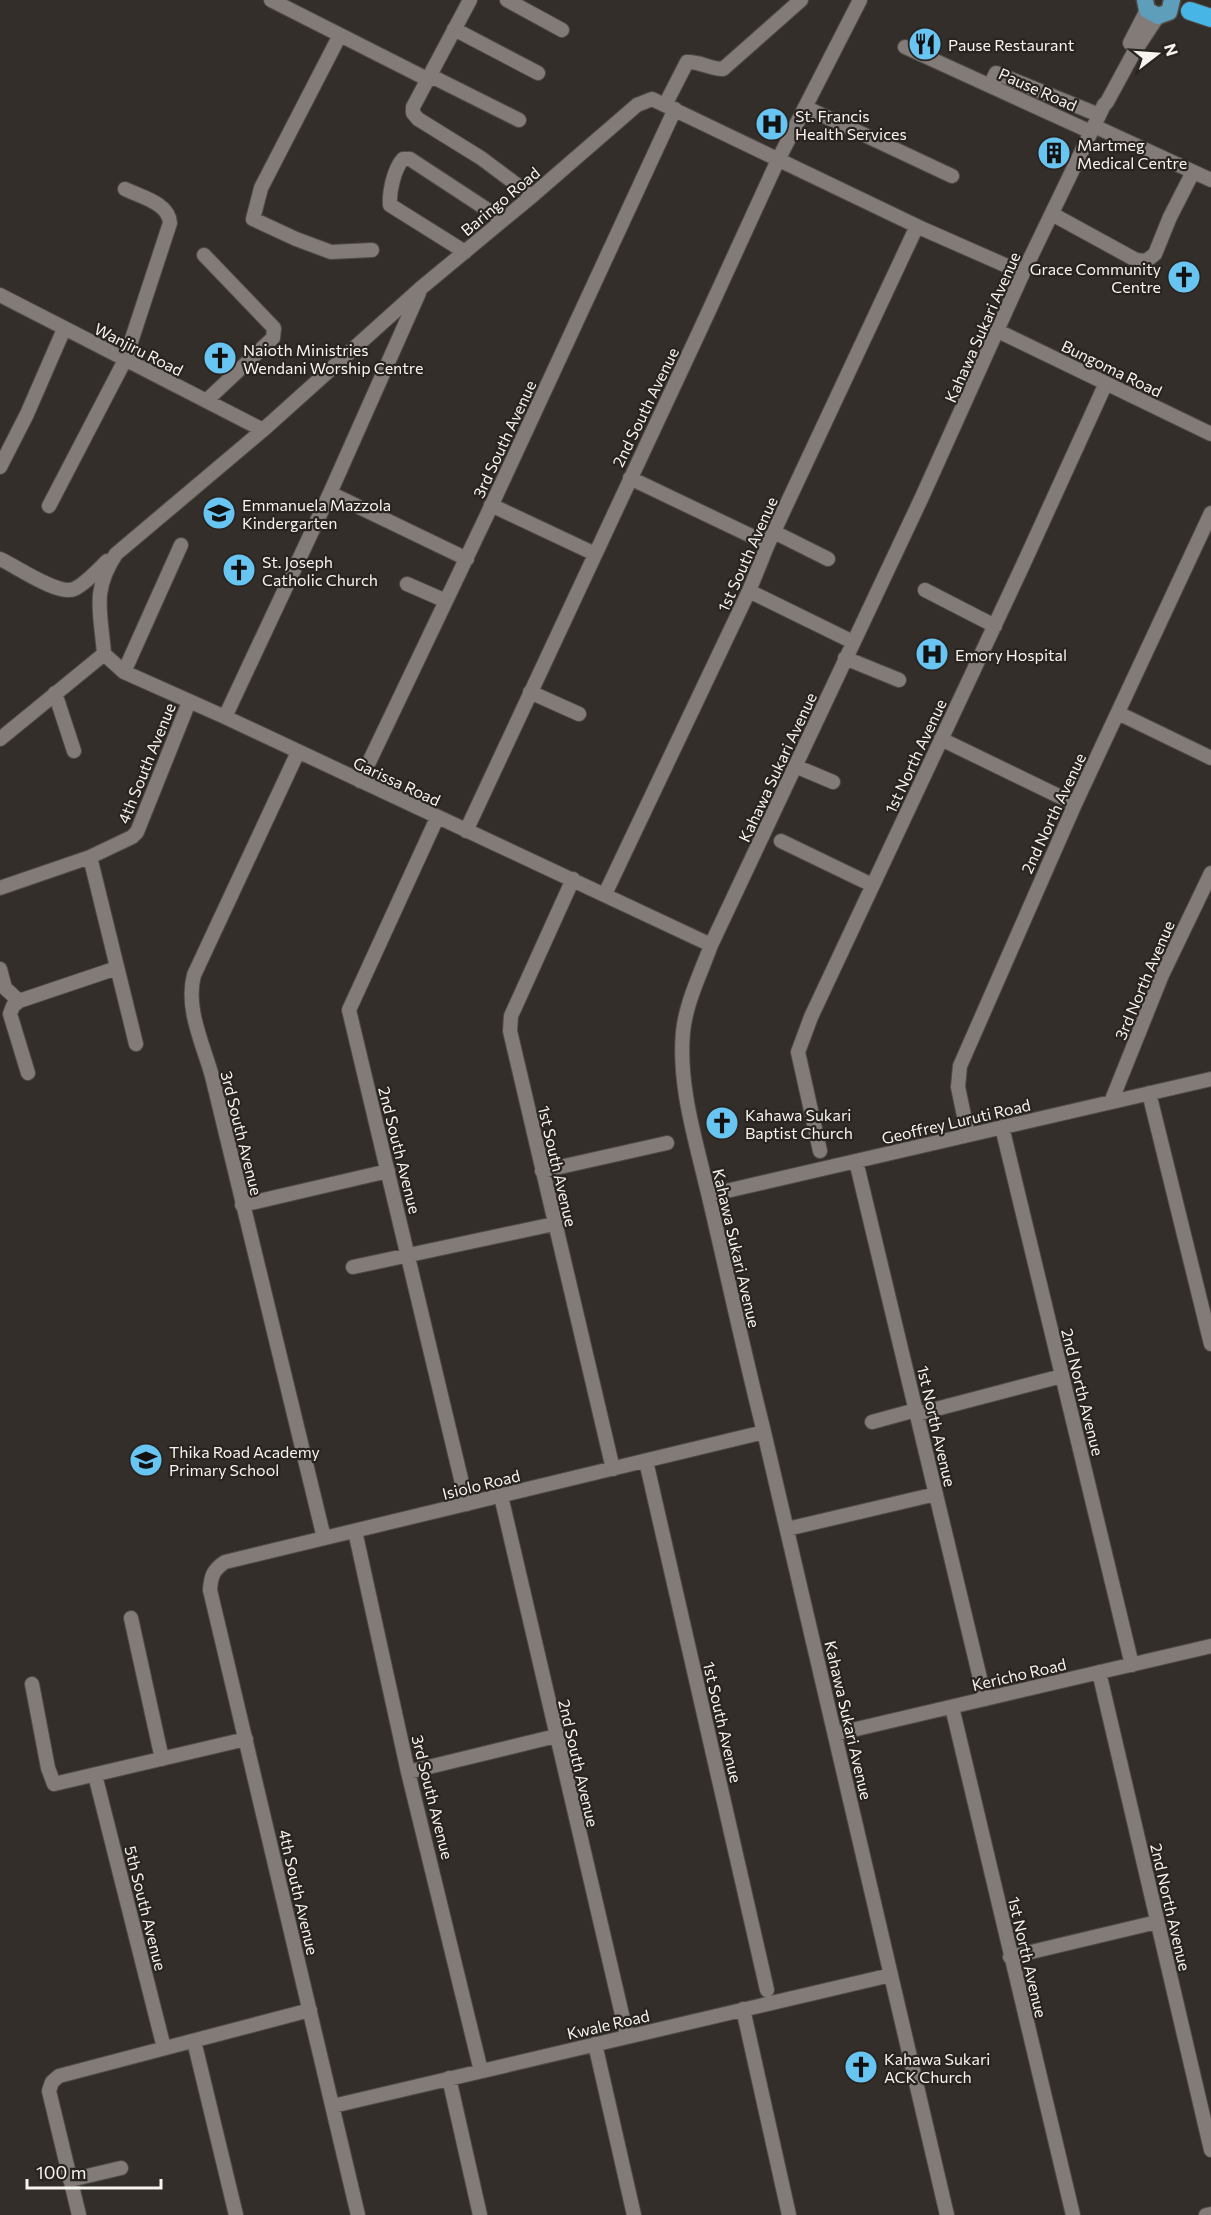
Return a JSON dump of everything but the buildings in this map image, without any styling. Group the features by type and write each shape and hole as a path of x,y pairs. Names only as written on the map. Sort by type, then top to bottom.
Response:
{"highway":[{"path":"1178,6 1211,20"}],"main road":[{"path":"1150,9 1166,14 1178,6"}],"street":[{"path":"271,0 339,35 519,120"},
{"path":"470,0 413,107 412,113 482,158 532,196"},
{"path":"507,0 562,30"},
{"name":"3rd South Avenue","path":"360,781 491,505 670,107 687,62 723,69 801,0"},
{"name":"2nd South Avenue","path":"466,831 778,160 860,0"},
{"name":"Kahawa Sukari Avenue","path":"947,2215 787,1529 743,1352 691,1117 683,1071 682,1044 687,1012 711,945 927,488 1023,273 1097,120 1133,54 1150,9"},
{"path":"454,28 538,73"},
{"path":"339,35 261,188 253,219 331,252 372,250"},
{"name":"Pause Road","path":"905,47 990,86 996,73 1097,120"},
{"name":"Baringo Road","path":"104,654 98,600 105,570 116,554 263,430 421,288 637,105 652,99 917,226 1023,273"},
{"path":"805,106 952,176"},
{"path":"1097,120 1211,180"},
{"path":"465,252 390,205 389,200 397,168 403,159 410,159 503,220"},
{"path":"1052,214 1136,260 1146,261 1155,254 1170,217 1193,172"},
{"path":"49,506 125,360 170,223 169,214 164,208 125,189"},
{"name":"1st South Avenue","path":"605,894 749,591 771,538 917,226"},
{"path":"204,255 274,328 275,334 206,401"},
{"path":"225,717 330,493 421,288"},
{"name":"Wanjiru Road","path":"0,295 263,430"},
{"path":"0,467 27,414 64,329"},
{"name":"Bungoma Road","path":"998,331 1211,434"},
{"name":"1st North Avenue","path":"822,1159 798,1052 811,1017 1106,383"},
{"path":"630,478 771,538 828,559"},
{"path":"330,493 466,558"},
{"path":"491,505 595,554"},
{"name":"2nd North Avenue","path":"968,1135 958,1087 960,1066 1075,804 1211,513"},
{"path":"124,672 181,545"},
{"path":"0,559 50,585 71,590 77,588 116,554"},
{"path":"407,584 446,601"},
{"path":"925,590 994,626"},
{"path":"749,591 853,642"},
{"path":"0,740 104,654"},
{"name":"Garissa Road","path":"104,654 124,672 711,945"},
{"path":"845,658 899,680"},
{"path":"530,692 579,714"},
{"path":"55,693 74,751"},
{"name":"4th South Avenue","path":"0,888 90,857 124,842 137,832 189,702"},
{"path":"1118,713 1211,758"},
{"path":"941,739 1075,804"},
{"name":"3rd South Avenue","path":"298,752 194,975 190,990 192,1006 212,1076 324,1538"},
{"path":"795,766 833,782"},
{"name":"2nd South Avenue","path":"437,818 349,1010 467,1504"},
{"path":"781,841 872,885"},
{"path":"90,857 136,1044"},
{"name":"3rd North Avenue","path":"1111,1102 1162,975 1211,873"},
{"name":"1st South Avenue","path":"573,879 509,1024 613,1469"},
{"path":"28,1073 10,1014 13,1006 19,1001 117,968"},
{"path":"0,969 5,988 19,1001"},
{"name":"Geoffrey Luruti Road","path":"709,1195 822,1159 856,1161 1211,1079"},
{"path":"1149,1093 1211,1340"},
{"name":"2nd North Avenue","path":"1002,1127 1131,1665"},
{"path":"542,1171 668,1143"},
{"name":"1st North Avenue","path":"856,1161 986,1699"},
{"path":"242,1205 388,1171"},
{"path":"353,1267 554,1224"},
{"path":"872,1422 1062,1376"},
{"name":"Isiolo Road","path":"211,1577 225,1562 764,1432"},
{"name":"1st South Avenue","path":"646,1461 768,1996"},
{"path":"787,1529 936,1494"},
{"name":"2nd South Avenue","path":"501,1496 555,1736 627,2037"},
{"name":"3rd South Avenue","path":"355,1531 408,1772 481,2071"},
{"name":"4th South Avenue","path":"211,1577 210,1590 358,2215"},
{"path":"131,1618 162,1759"},
{"name":"Kericho Road","path":"835,1734 1211,1646"},
{"name":"2nd North Avenue","path":"1099,1672 1211,2150"},
{"path":"32,1684 48,1768 54,1784 246,1739"},
{"name":"1st North Avenue","path":"952,1707 1073,2215"},
{"path":"408,1772 555,1736"},
{"name":"5th South Avenue","path":"95,1775 164,2048"},
{"path":"1010,1957 1157,1922"},
{"name":"Kwale Road","path":"333,2106 743,2009 768,1996 891,1974"},
{"path":"743,2009 789,2215"},
{"path":"79,2215 49,2091 52,2082 59,2076 310,2010"},
{"path":"194,2041 236,2215"},
{"path":"594,2044 634,2215"},
{"path":"449,2078 480,2215"},
{"path":"70,2181 122,2168"},
{"path":"1206,2215 1211,2214"}],"place":[{"name":"Pause Restaurant","path":"925,44"},
{"name":"St. Francis Health Services","path":"772,124"},
{"name":"Martmeg Medical Centre","path":"1054,153"},
{"name":"Grace Community Centre","path":"1184,277"},
{"name":"Naioth Ministries Wendani Worship Centre","path":"220,358"},
{"name":"Emmanuela Mazzola Kindergarten","path":"219,513"},
{"name":"St. Joseph Catholic Church","path":"239,570"},
{"name":"Emory Hospital","path":"932,654"},
{"name":"Kahawa Sukari Baptist Church","path":"722,1123"},
{"name":"Thika Road Academy Primary School","path":"146,1460"},
{"name":"Kahawa Sukari ACK Church","path":"861,2067"}]}
